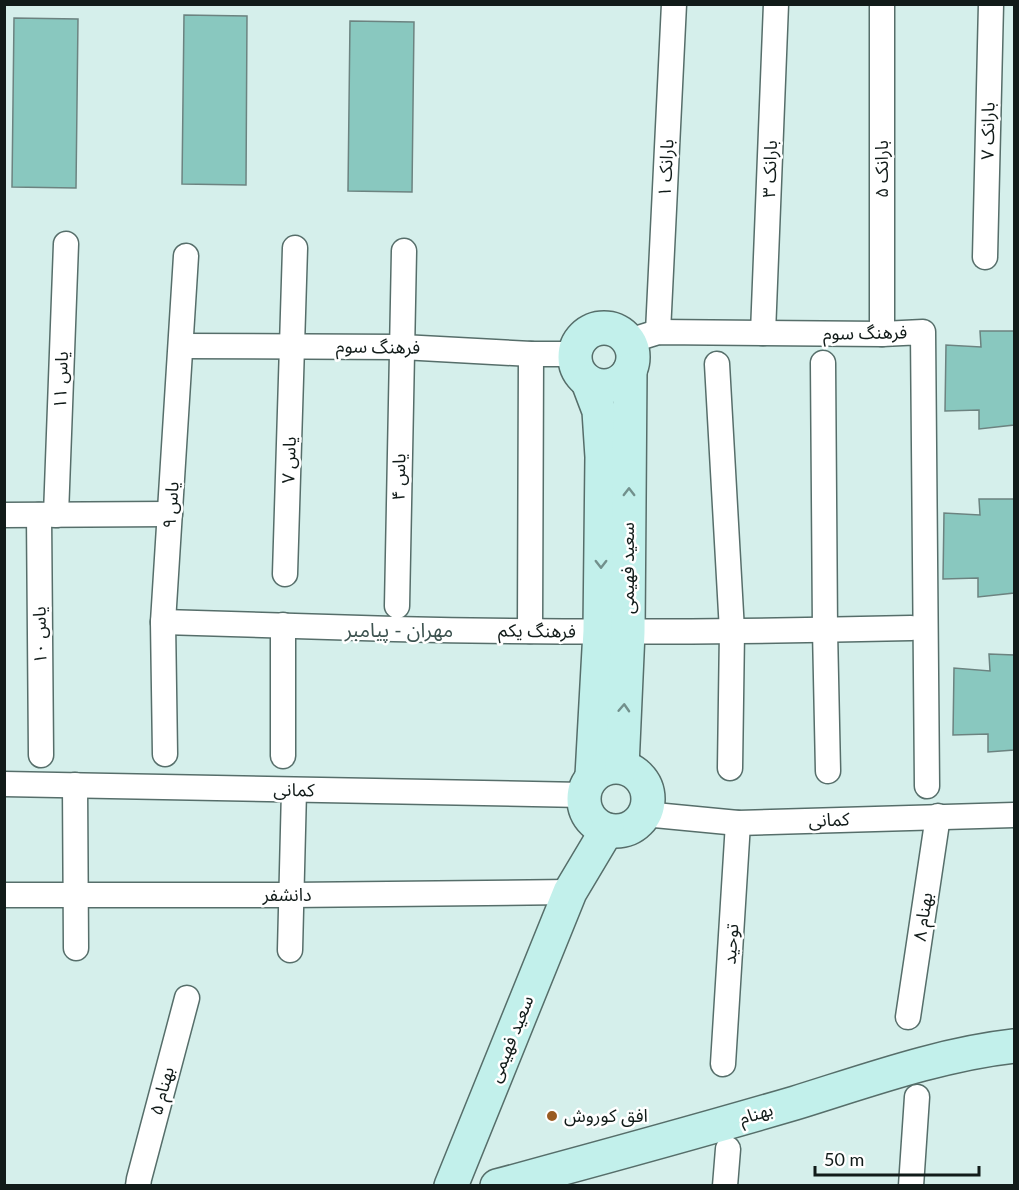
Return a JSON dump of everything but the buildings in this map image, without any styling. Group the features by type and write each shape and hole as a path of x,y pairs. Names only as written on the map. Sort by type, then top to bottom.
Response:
{"main road":[{"path":"595,329 614,329 639,348 624,378 616,384 607,387 596,386 581,368 575,348 586,333 595,329"},
{"name":"سعید فهیمی","path":"599,779 639,348"},
{"name":"سعید فهیمی","path":"581,368 599,411 614,632"},
{"path":"631,770 639,776 648,794 644,814 628,829 607,830 597,825 589,817 584,807 599,779 631,770"},
{"name":"سعید فهیمی","path":"451,1185 570,892 607,830"},
{"name":"بهنام","path":"497,1185 723,1124 945,1059 991,1048 1014,1046"}],"street":[{"name":"بارانک ۱","path":"639,348 674,4"},
{"name":"بارانک ۳","path":"763,333 776,4"},
{"name":"بارانک ۵","path":"882,4 882,334"},
{"name":"بارانک ۷","path":"985,257 991,4"},
{"name":"یاس ۱۱","path":"48,515 66,244"},
{"name":"یاس ۷","path":"285,574 296,248"},
{"name":"یاس ۴","path":"397,606 404,251"},
{"name":"یاس ۹","path":"165,754 163,622 186,256"},
{"name":"فرهنگ سوم","path":"639,348 763,333 923,332 927,786"},
{"name":"فرهنگ سوم","path":"181,346 402,347 531,354 581,368"},
{"path":"530,630 531,354"},
{"path":"823,363 828,771"},
{"path":"717,364 732,631 730,768"},
{"path":"4,515 170,514"},
{"name":"یاس ۱۰","path":"41,755 48,515"},
{"name":"فرهنگ یکم","path":"163,622 395,629 614,632 911,628"},
{"path":"283,626 283,756"},
{"name":"کمانی","path":"4,784 294,790 599,779"},
{"path":"75,785 76,948"},
{"path":"290,950 294,790"},
{"name":"کمانی","path":"644,814 738,823 1014,815"},
{"name":"بهنام ۸","path":"908,1017 938,816"},
{"name":"توحید","path":"723,1064 738,823"},
{"name":"دانشفر","path":"4,895 570,892"},
{"name":"بهنام ۵","path":"138,1185 187,998"},
{"path":"911,1185 917,1097"},
{"path":"725,1185 728,1149"}],"place":[{"name":"افق کوروش","path":"552,1116"}],"district":[{"name":"مهران - پیامبر","path":"399,630"}]}
